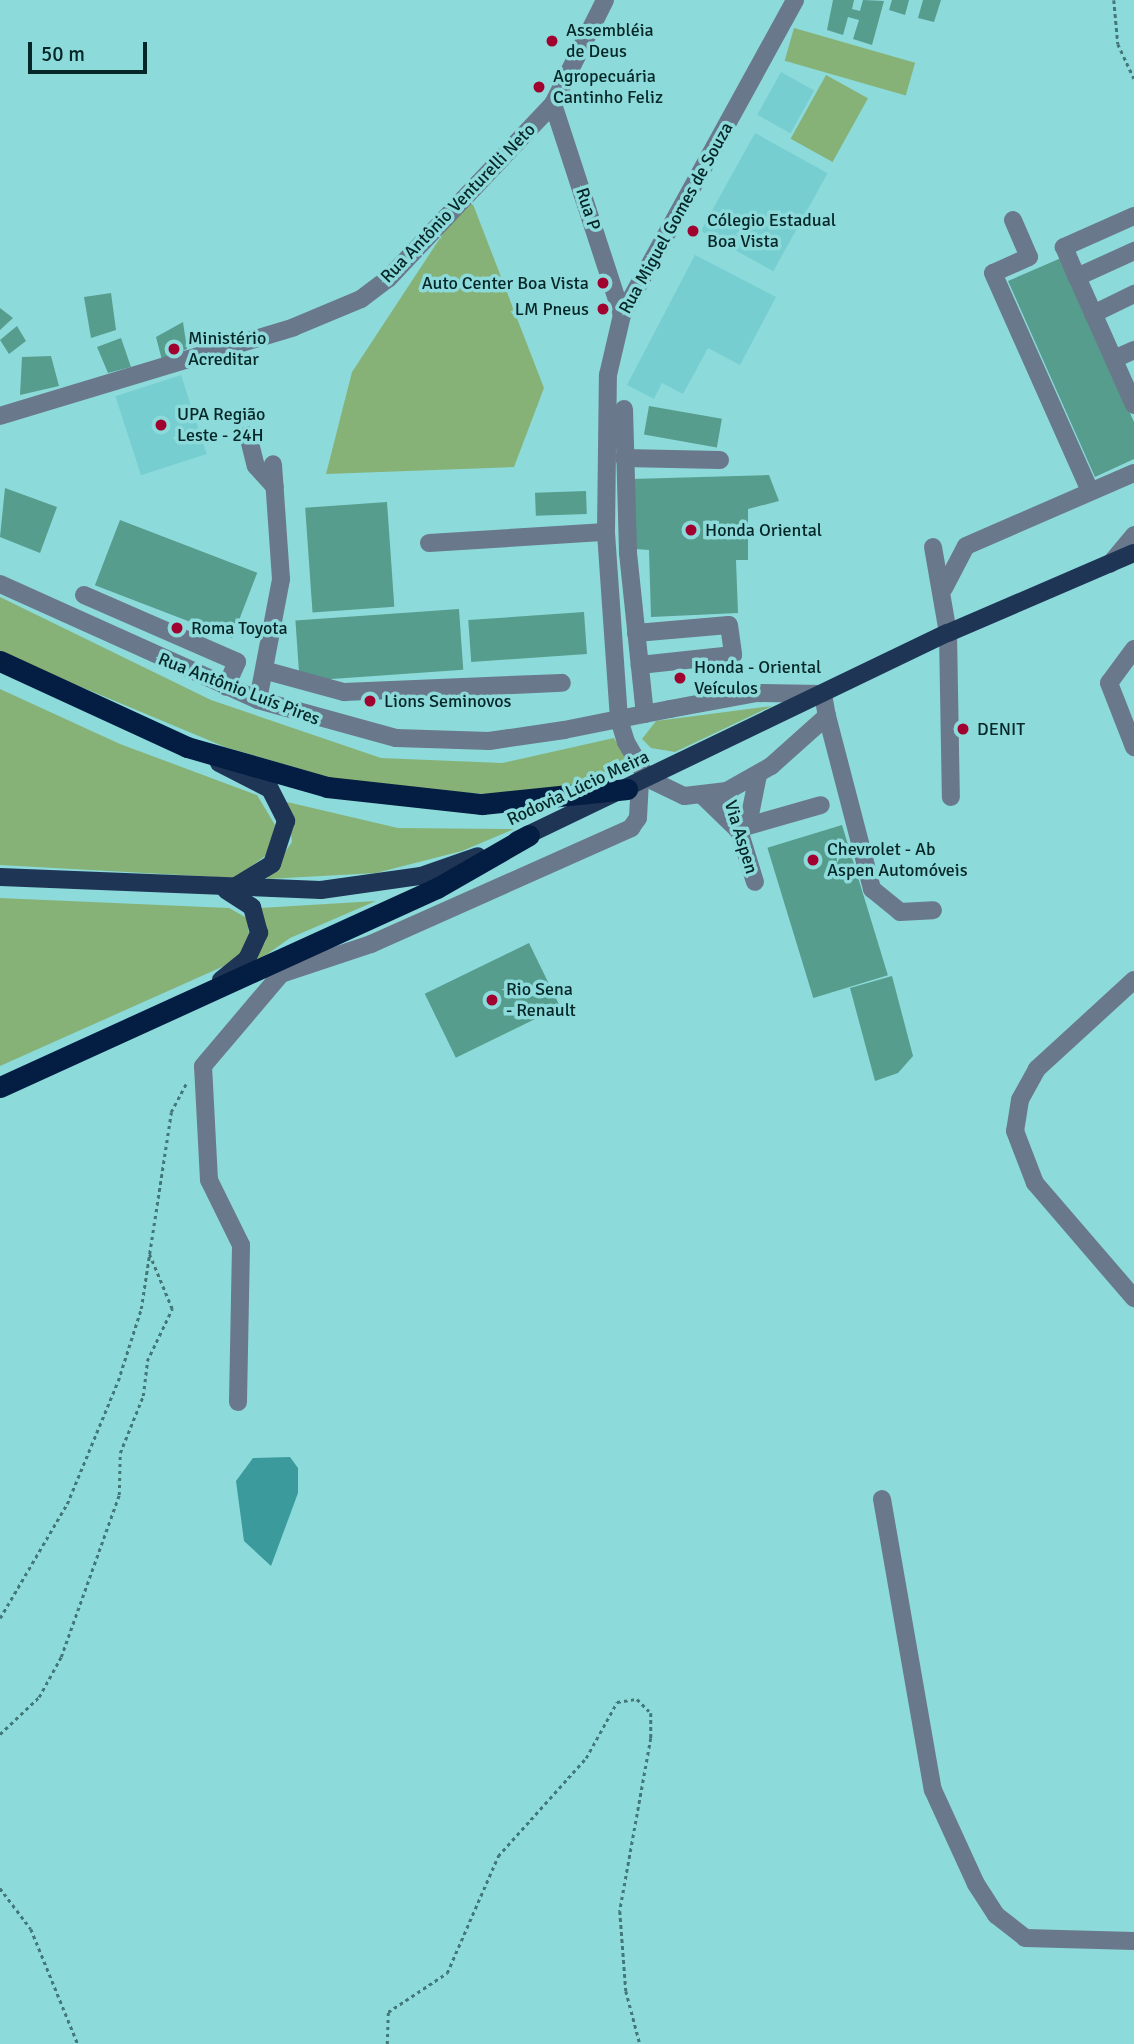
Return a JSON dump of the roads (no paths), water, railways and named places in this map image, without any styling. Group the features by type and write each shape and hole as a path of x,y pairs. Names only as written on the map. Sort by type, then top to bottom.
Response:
{"highway":[{"path":"0,661 187,747 327,786 411,801 533,802 638,783"},
{"path":"0,1087 212,987 277,968 437,888 529,835"}],"main road":[{"name":"Rodovia Lúcio Meira","path":"0,877 222,889 384,883 456,865 529,835 948,633 1134,553"},
{"path":"187,747 270,789 283,809 285,835 272,864 253,880 222,889"},
{"path":"212,987 247,959 259,933 253,907 222,889"}],"street":[{"name":"Rua Antônio Venturelli Neto","path":"2,413 294,327 361,299 388,279 553,104 605,0"},
{"name":"Rua Miguel Gomes de Souza","path":"638,783 619,719 606,532 608,375 622,315 795,0"},
{"name":"Rua P","path":"553,104 622,315"},
{"path":"1132,394 1064,247 1134,216"},
{"path":"1013,220 1029,257 993,272 1090,491"},
{"path":"1077,277 1134,251"},
{"path":"1093,314 1134,294"},
{"path":"1114,359 1134,350"},
{"path":"624,409 624,458 636,633 645,714"},
{"path":"248,435 256,466 275,487"},
{"path":"624,458 720,460"},
{"path":"258,700 267,671 281,579 273,464"},
{"path":"943,595 949,570 966,546 1134,473"},
{"path":"429,543 606,532"},
{"path":"1110,564 1134,535"},
{"path":"933,547 948,633 951,797"},
{"name":"Rua Antônio Luís Pires","path":"0,584 258,700 362,732 426,741 527,737 756,693 823,694"},
{"path":"84,595 237,662 226,687"},
{"path":"636,633 729,625 733,655 640,665"},
{"path":"1134,649 1109,683 1134,747"},
{"path":"267,671 344,692 562,683"},
{"path":"823,694 872,889 900,912 933,910"},
{"path":"238,1402 241,1245 209,1180 203,1066 277,968 371,944 631,828 638,818 638,783 672,793 704,797 727,791 758,775 827,716"},
{"path":"742,827 758,775"},
{"name":"Via Aspen","path":"727,791 742,827 755,883"},
{"path":"704,797 742,827"},
{"path":"742,827 821,805"},
{"path":"1134,979 1037,1069 1020,1100 1015,1131 1035,1183 1134,1298"},
{"path":"882,1499 933,1790 976,1884 996,1915 1025,1938 1134,1941"}],"place":[{"name":"Assembléia de Deus","path":"552,41"},
{"name":"Agropecuária Cantinho Feliz","path":"539,87"},
{"name":"Cólegio Estadual Boa Vista","path":"693,231"},
{"name":"Auto Center Boa Vista","path":"603,283"},
{"name":"LM Pneus","path":"603,309"},
{"name":"Ministério Acreditar","path":"174,349"},
{"name":"UPA Região Leste - 24H","path":"161,425"},
{"name":"Honda Oriental","path":"691,530"},
{"name":"Roma Toyota","path":"177,628"},
{"name":"Honda - Oriental Veículos","path":"680,678"},
{"name":"Lions Seminovos","path":"370,701"},
{"name":"DENIT","path":"963,729"},
{"name":"Chevrolet - Ab Aspen Automóveis","path":"813,860"},
{"name":"Rio Sena - Renault","path":"492,1000"}]}
